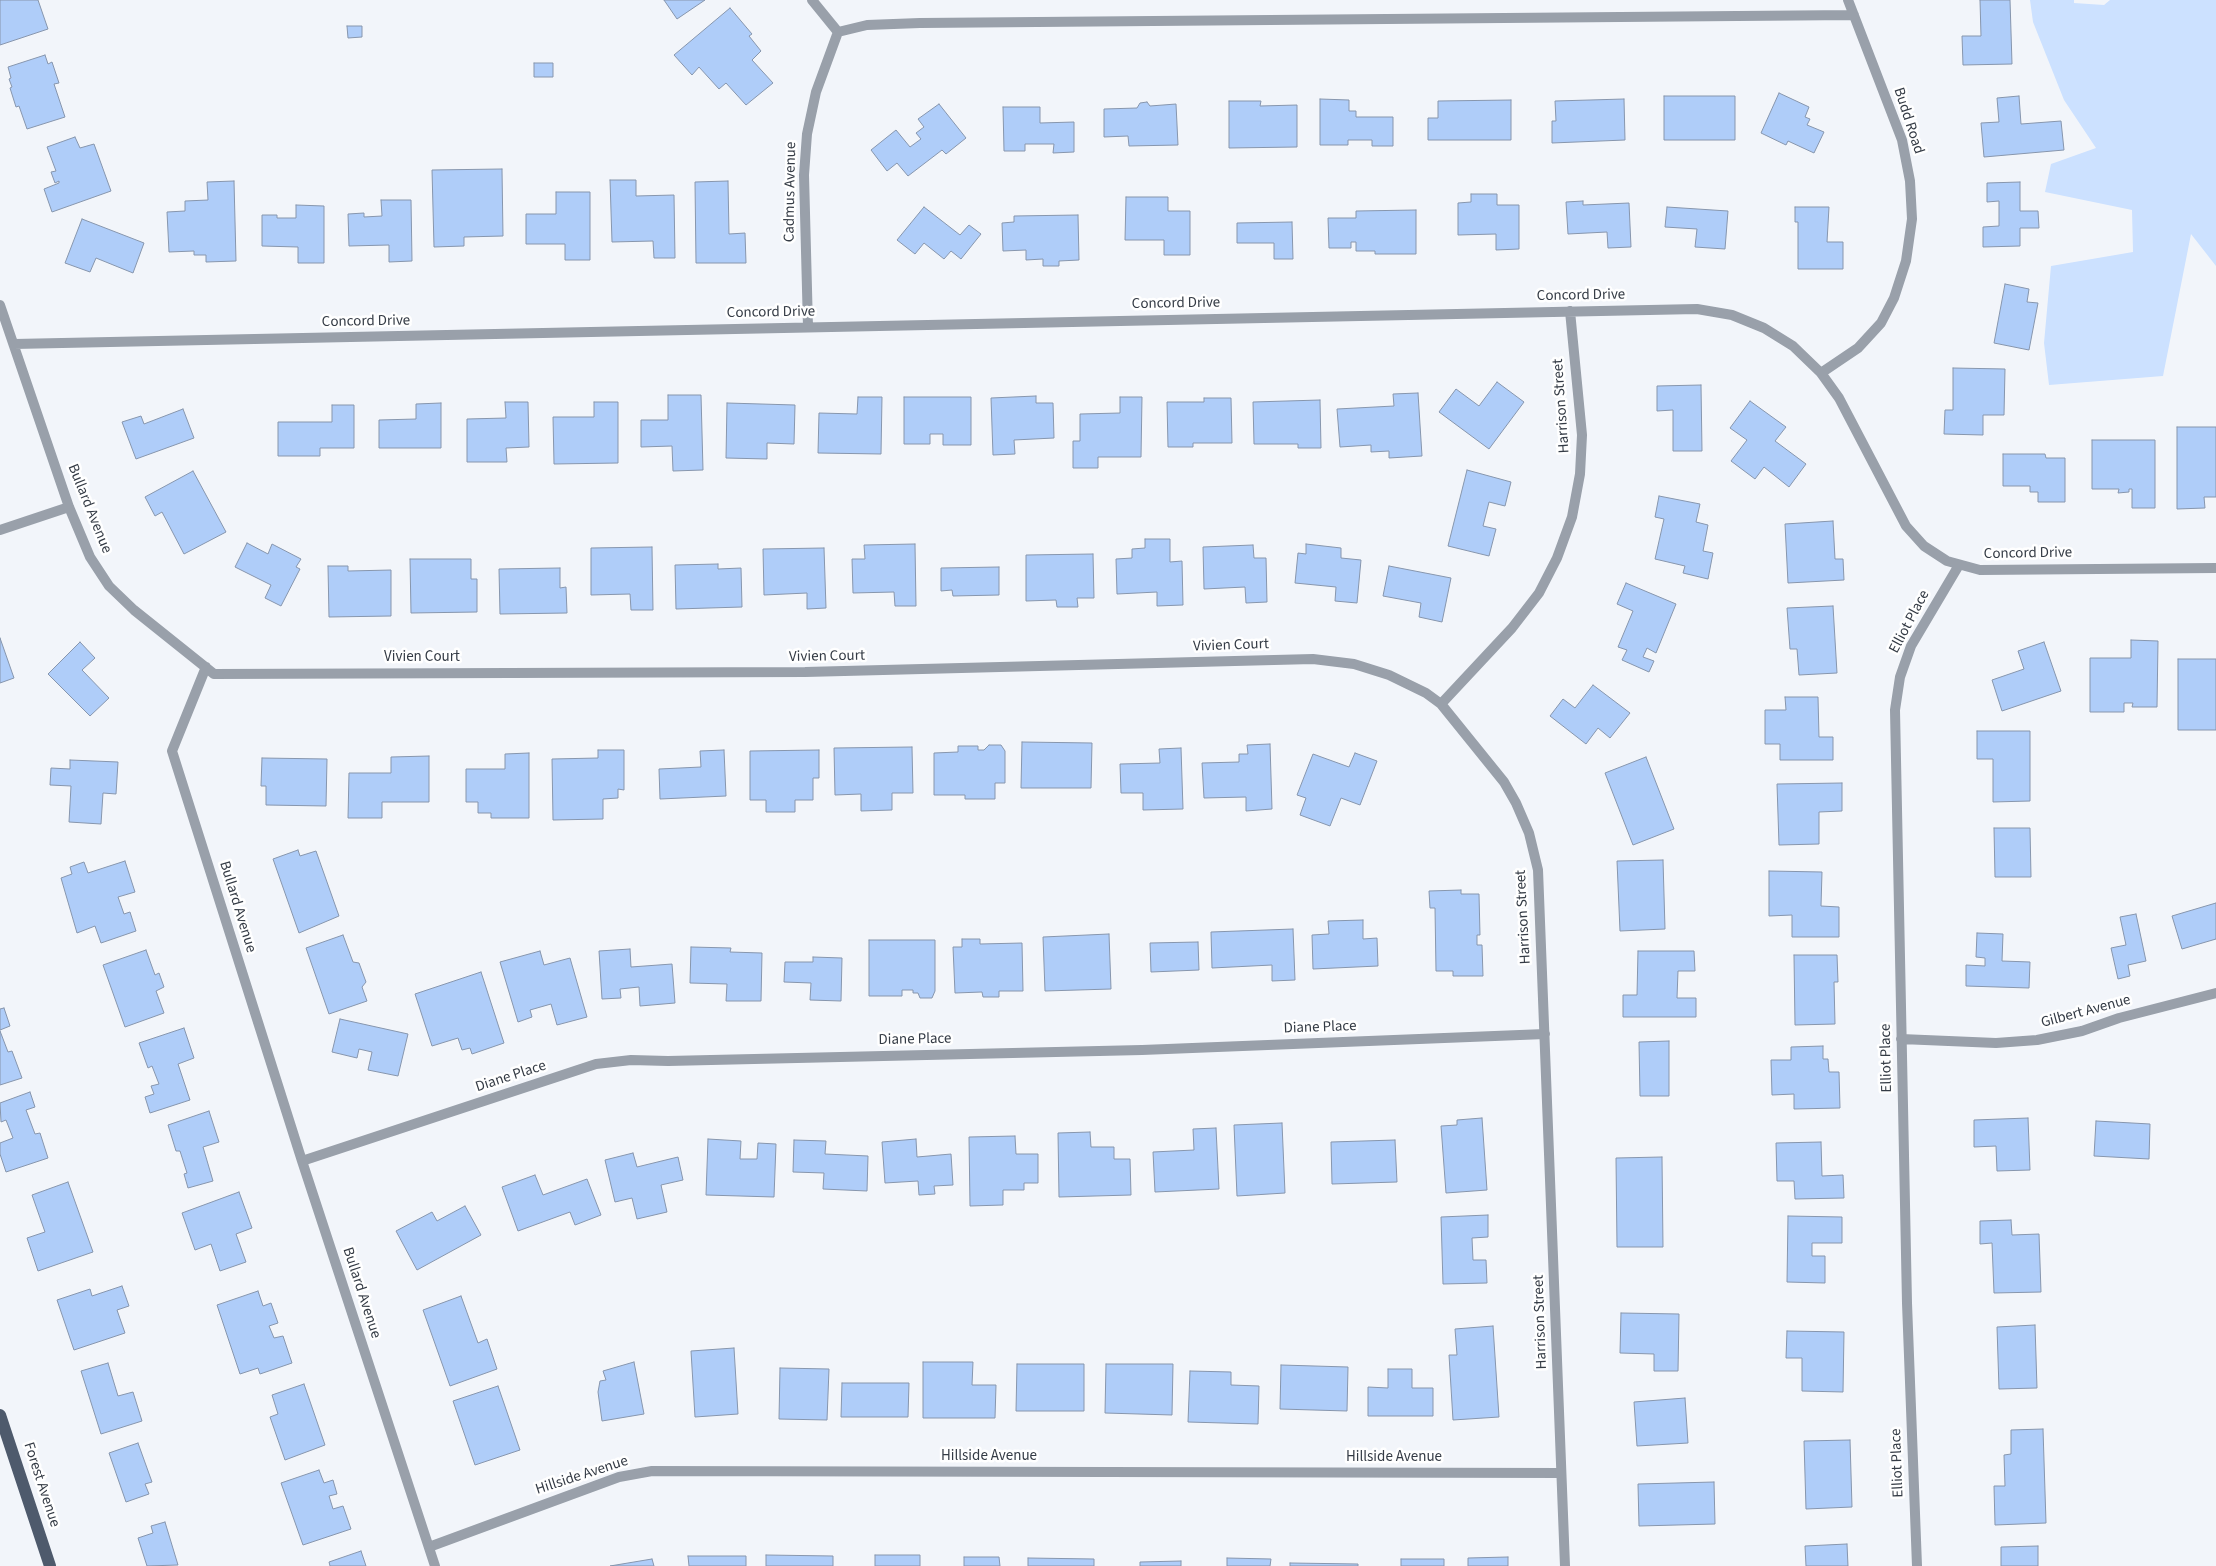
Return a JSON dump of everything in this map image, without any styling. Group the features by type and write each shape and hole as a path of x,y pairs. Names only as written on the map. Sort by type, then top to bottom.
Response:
{"main road":[{"name":"Forest Avenue","path":"0,1415 50,1566"}],"street":[{"path":"812,0 838,32 867,25 920,23 1854,15"},
{"name":"Budd Road","path":"1821,373 1858,348 1881,323 1894,298 1906,261 1912,219 1910,181 1902,140 1848,0"},
{"name":"Cadmus Avenue","path":"808,327 804,175 807,134 816,92 838,32"},
{"name":"Bullard Avenue","path":"0,304 69,507 90,557 109,586 134,610 206,667 172,751 302,1161 435,1566"},
{"name":"Concord Drive","path":"14,344 1697,309 1732,315 1764,328 1793,346 1821,373 1839,398 1906,526 1924,546 1947,561 1980,570 2016,568 2216,568"},
{"name":"Harrison Street","path":"1565,1566 1538,870 1529,833 1516,802 1504,782 1441,704 1512,628 1539,593 1557,558 1572,517 1580,474 1582,434 1570,311"},
{"path":"0,530 69,507"},
{"name":"Elliot Place","path":"1917,1566 1907,1304 1894,710 1900,677 1911,646 1959,565"},
{"name":"Vivien Court","path":"206,667 214,674 804,672 1313,659 1354,664 1389,675 1426,693 1441,704"},
{"name":"Gilbert Avenue","path":"1901,1039 1996,1044 2037,1040 2082,1031 2119,1018 2216,992"},
{"name":"Diane Place","path":"302,1161 596,1064 631,1060 668,1061 1142,1050 1545,1034"},
{"name":"Hillside Avenue","path":"429,1547 619,1477 652,1471 1562,1473"}],"shaded area":[{"path":"2030,0 2074,0 2074,3 2104,5 2110,0 2216,0 2216,266 2191,234 2163,376 2049,385 2044,343 2051,266 2133,252 2132,210 2045,192 2051,164 2096,148 2064,100 2033,22"}],"building":[{"path":"0,0 38,0 48,29 0,45"},
{"path":"664,0 705,0 677,19"},
{"path":"1980,0 2010,0 2012,64 1963,65 1962,36 1981,36"},
{"path":"730,8 752,34 749,36 761,51 752,60 773,83 746,105 726,83 719,89 699,67 692,75 674,55"},
{"path":"347,26 362,26 362,37 348,38"},
{"path":"45,55 48,64 52,62 59,83 54,84 65,117 27,129 19,106 16,107 10,88 12,87 8,67"},
{"path":"534,63 553,63 553,77 534,77"},
{"path":"1779,93 1809,107 1805,117 1810,119 1807,125 1824,132 1814,153 1788,141 1786,145 1761,133"},
{"path":"1664,96 1735,96 1735,140 1664,140"},
{"path":"2019,96 2021,124 2061,121 2064,150 1984,157 1981,123 1999,122 1997,98"},
{"path":"1320,99 1349,100 1349,111 1356,111 1356,117 1393,117 1393,146 1372,146 1372,140 1348,140 1348,145 1320,145"},
{"path":"1624,99 1625,140 1552,143 1552,121 1556,121 1555,101"},
{"path":"1511,100 1511,140 1428,140 1428,118 1438,118 1438,101"},
{"path":"1229,101 1261,101 1260,106 1297,105 1297,147 1229,148"},
{"path":"1147,102 1150,106 1176,104 1178,145 1129,146 1128,136 1104,137 1104,109 1137,108 1140,103"},
{"path":"939,104 966,138 946,154 942,150 908,176 897,163 887,171 871,150 896,130 910,147 921,139 916,133 924,127 918,119"},
{"path":"1003,107 1040,107 1040,123 1074,122 1074,152 1053,153 1054,144 1025,144 1025,151 1004,151"},
{"path":"75,137 80,148 94,144 111,191 52,212 44,189 59,183 59,181 55,183 51,172 56,171 47,147"},
{"path":"502,169 503,236 464,237 464,246 434,247 432,170"},
{"path":"610,180 636,180 636,196 674,195 675,258 654,258 653,241 612,242"},
{"path":"234,181 236,261 206,262 206,255 194,255 194,251 169,252 167,212 185,211 185,201 208,200 207,182"},
{"path":"728,181 729,234 745,233 746,263 696,263 695,182"},
{"path":"2020,182 2020,211 2038,211 2039,228 2020,228 2020,246 1983,247 1983,227 1999,226 1999,201 1987,202 1987,183"},
{"path":"556,192 590,192 590,260 565,260 565,244 526,244 526,214 556,214"},
{"path":"1471,194 1497,194 1497,205 1519,205 1519,249 1496,250 1496,234 1458,235 1458,203 1471,202"},
{"path":"1126,197 1168,197 1168,211 1190,211 1190,255 1164,255 1164,240 1125,240"},
{"path":"381,200 411,200 412,261 389,262 389,245 349,246 348,214 364,213 364,217 382,216"},
{"path":"1583,201 1583,205 1629,203 1631,247 1608,248 1607,232 1568,234 1566,202"},
{"path":"296,205 324,206 324,263 298,263 298,247 262,246 262,215 277,215 277,218 296,218"},
{"path":"924,207 960,235 969,225 981,234 961,259 951,251 944,259 924,243 915,254 897,240"},
{"path":"1667,207 1728,211 1725,249 1695,247 1697,229 1665,227"},
{"path":"1795,207 1829,207 1827,242 1843,242 1843,269 1798,269 1798,222 1795,222"},
{"path":"1416,210 1416,254 1375,254 1375,251 1356,251 1356,242 1351,242 1351,248 1329,248 1328,218 1356,218 1356,211"},
{"path":"1078,215 1079,260 1059,261 1059,266 1043,266 1043,259 1026,260 1026,250 1003,251 1002,223 1014,222 1014,216"},
{"path":"82,219 144,243 133,273 96,258 90,272 65,263"},
{"path":"1292,222 1293,259 1274,259 1274,243 1237,243 1237,223"},
{"path":"2005,284 2029,289 2027,302 2038,303 2029,350 1994,343"},
{"path":"1953,368 2005,369 2004,415 1983,415 1983,435 1944,434 1945,410 1953,410"},
{"path":"1497,382 1524,402 1489,449 1439,412 1456,389 1479,406"},
{"path":"1701,385 1702,451 1673,451 1673,410 1657,411 1657,386"},
{"path":"1418,393 1422,456 1389,458 1389,451 1371,452 1371,445 1340,447 1337,409 1394,406 1393,394"},
{"path":"668,395 701,395 703,470 673,471 672,446 641,447 641,420 668,420"},
{"path":"1036,396 1036,403 1053,403 1054,438 1014,440 1015,454 993,455 991,398"},
{"path":"858,397 882,397 881,454 818,453 819,413 857,414"},
{"path":"904,397 971,397 971,445 943,445 943,434 930,434 930,444 904,444"},
{"path":"1120,397 1142,397 1141,457 1098,457 1098,468 1073,468 1073,441 1080,441 1080,414 1120,413"},
{"path":"1204,398 1231,398 1232,443 1193,443 1193,447 1168,447 1167,402 1204,402"},
{"path":"1320,400 1321,448 1298,448 1298,444 1254,444 1253,402"},
{"path":"1750,401 1786,427 1775,441 1806,464 1789,487 1764,467 1755,479 1731,461 1747,440 1730,428"},
{"path":"505,402 528,402 529,447 506,448 507,462 467,462 467,419 506,418"},
{"path":"594,402 618,402 618,463 554,464 553,417 594,417"},
{"path":"441,403 441,448 379,448 379,420 416,419 416,404"},
{"path":"727,403 795,405 794,444 767,443 767,459 726,458"},
{"path":"332,405 354,405 354,448 320,448 320,456 278,456 278,422 332,422"},
{"path":"183,409 194,438 136,459 122,422 141,416 144,424"},
{"path":"2177,427 2216,427 2216,497 2204,497 2205,508 2177,509"},
{"path":"2092,440 2155,440 2155,508 2132,508 2132,489 2129,489 2129,492 2118,493 2119,489 2092,489"},
{"path":"2003,454 2045,454 2046,458 2065,458 2065,502 2038,502 2038,492 2030,492 2030,486 2003,486"},
{"path":"1467,470 1511,482 1505,506 1489,502 1483,526 1496,529 1489,556 1448,546"},
{"path":"193,471 226,532 184,554 162,512 155,516 145,497"},
{"path":"1659,496 1700,504 1696,522 1708,525 1703,551 1713,553 1708,579 1683,573 1685,566 1655,559 1664,519 1655,517"},
{"path":"1833,521 1835,559 1843,559 1844,580 1788,583 1785,524"},
{"path":"1145,539 1170,539 1170,562 1182,561 1183,605 1157,606 1157,592 1117,594 1116,559 1132,558 1132,549 1145,548"},
{"path":"247,543 268,554 272,544 301,559 296,567 300,569 281,606 265,598 271,585 235,567"},
{"path":"915,544 916,606 895,606 894,592 853,593 852,559 865,559 864,545"},
{"path":"1306,544 1341,548 1341,558 1361,560 1357,603 1335,601 1336,587 1295,583 1298,553 1306,554"},
{"path":"1253,545 1254,558 1266,558 1267,602 1246,603 1245,587 1204,589 1203,547"},
{"path":"652,547 653,610 631,610 630,594 591,595 591,548"},
{"path":"824,548 826,608 807,609 807,593 764,595 763,549"},
{"path":"1093,554 1094,598 1077,598 1078,607 1057,607 1056,600 1026,601 1026,555"},
{"path":"410,559 471,559 471,579 477,579 477,612 411,613"},
{"path":"718,564 718,569 741,568 742,607 676,609 675,565"},
{"path":"328,566 348,566 348,571 391,570 391,616 329,617"},
{"path":"1389,566 1451,578 1442,622 1419,617 1421,603 1383,596"},
{"path":"999,567 999,595 953,596 952,590 941,591 941,568"},
{"path":"560,568 560,588 566,587 567,613 500,614 499,569"},
{"path":"1626,583 1676,604 1656,653 1647,648 1643,657 1654,661 1649,672 1622,660 1627,650 1618,647 1633,611 1617,604"},
{"path":"1833,606 1837,673 1799,675 1797,649 1790,649 1787,608"},
{"path":"0,638 14,678 0,683"},
{"path":"2131,640 2158,641 2157,707 2132,707 2133,703 2124,703 2124,712 2090,712 2090,658 2131,658"},
{"path":"80,642 95,658 82,670 109,698 90,716 48,674"},
{"path":"2044,642 2061,691 2002,711 1992,680 2024,669 2018,651"},
{"path":"2178,659 2216,659 2216,730 2178,730"},
{"path":"1593,685 1630,713 1610,738 1598,728 1586,744 1550,716 1563,699 1575,708"},
{"path":"1785,697 1818,697 1819,737 1833,737 1833,760 1780,760 1780,744 1765,744 1765,710 1786,710"},
{"path":"1977,731 2030,731 2030,801 1993,802 1993,759 1977,759"},
{"path":"1022,742 1092,743 1091,788 1021,788"},
{"path":"1270,744 1272,809 1246,811 1246,797 1204,798 1202,763 1239,762 1239,754 1248,754 1247,745"},
{"path":"989,745 1001,745 1005,751 1005,783 995,783 995,799 965,799 965,795 934,795 934,753 958,752 958,746 978,746 978,750 984,750"},
{"path":"912,747 913,793 892,793 892,810 861,811 861,794 835,795 834,748"},
{"path":"1181,748 1183,809 1143,810 1143,793 1121,793 1120,764 1160,763 1159,749"},
{"path":"598,750 624,750 624,790 618,789 618,798 603,799 603,819 553,820 552,759 598,758"},
{"path":"724,750 726,796 660,799 659,769 701,767 700,751"},
{"path":"819,750 819,778 813,778 813,800 795,800 795,812 766,812 766,800 750,800 750,751"},
{"path":"529,753 529,818 491,818 491,813 478,813 478,802 466,802 466,769 505,769 505,754"},
{"path":"1355,753 1377,761 1360,805 1341,798 1330,826 1300,815 1306,798 1297,795 1313,754 1349,767"},
{"path":"429,756 429,802 382,802 382,818 348,818 349,773 391,773 391,757"},
{"path":"1646,757 1674,829 1633,845 1605,773"},
{"path":"262,758 327,759 326,806 266,805 266,786 261,786"},
{"path":"70,760 118,762 116,794 103,793 101,824 69,822 71,786 50,785 51,768 70,769"},
{"path":"1842,783 1842,811 1819,812 1819,844 1779,845 1777,784"},
{"path":"1994,828 2030,828 2031,877 1995,877"},
{"path":"298,850 300,856 316,851 339,916 299,933 273,859"},
{"path":"1663,860 1665,929 1620,931 1617,861"},
{"path":"125,861 135,892 118,897 124,914 130,912 136,931 101,943 95,926 77,933 61,878 72,874 70,867 84,862 88,873"},
{"path":"1769,871 1822,872 1821,906 1839,907 1839,937 1792,937 1792,915 1769,916"},
{"path":"1461,890 1461,894 1479,894 1480,935 1477,935 1477,945 1482,945 1483,976 1453,976 1453,971 1436,971 1435,908 1430,908 1429,891"},
{"path":"2216,903 2216,939 2182,949 2172,916"},
{"path":"2136,914 2146,961 2128,965 2130,976 2118,979 2111,948 2126,945 2120,917"},
{"path":"1363,920 1363,939 1377,938 1378,966 1313,969 1312,935 1329,934 1328,921"},
{"path":"1293,929 1295,980 1272,981 1272,965 1212,968 1211,932"},
{"path":"1977,933 2003,934 2002,961 2030,962 2029,988 1966,986 1966,965 1985,966 1985,958 1976,957"},
{"path":"1109,934 1111,989 1045,991 1043,937"},
{"path":"343,935 353,962 359,963 366,982 362,987 367,1001 329,1014 306,948"},
{"path":"962,939 980,939 980,944 1022,943 1023,991 999,991 999,997 983,997 982,992 955,993 953,947 962,947"},
{"path":"869,940 935,940 935,991 932,998 920,998 918,993 913,993 913,990 902,990 902,996 869,996"},
{"path":"1198,942 1199,970 1151,972 1150,943"},
{"path":"691,947 731,948 730,952 762,953 761,1001 726,1001 727,984 690,983"},
{"path":"630,949 631,967 672,964 675,1003 640,1006 639,987 620,989 621,998 602,999 599,951"},
{"path":"146,950 155,975 159,973 164,987 156,991 164,1013 125,1027 103,965"},
{"path":"540,951 544,965 570,958 587,1017 557,1025 551,1004 530,1010 532,1017 518,1022 500,962"},
{"path":"1638,951 1694,951 1695,971 1678,971 1677,998 1696,998 1696,1017 1623,1017 1623,995 1637,995"},
{"path":"1794,955 1837,955 1838,982 1834,982 1835,1024 1795,1025"},
{"path":"813,957 842,958 841,1001 810,1000 811,983 784,982 785,962 813,962"},
{"path":"481,972 504,1043 472,1054 470,1048 462,1050 458,1038 432,1046 415,994"},
{"path":"4,1008 10,1026 0,1030 0,1009"},
{"path":"340,1019 408,1034 398,1076 368,1070 372,1052 359,1049 357,1058 332,1052"},
{"path":"184,1028 194,1058 178,1064 190,1100 150,1113 145,1097 154,1094 151,1086 159,1084 152,1066 148,1068 139,1043"},
{"path":"0,1031 8,1052 12,1051 22,1078 0,1085"},
{"path":"1669,1041 1669,1096 1640,1096 1639,1042"},
{"path":"1823,1046 1823,1059 1828,1059 1829,1072 1839,1072 1840,1108 1794,1109 1794,1094 1772,1095 1771,1060 1791,1060 1791,1047"},
{"path":"30,1092 35,1107 26,1110 35,1134 40,1133 48,1158 6,1172 0,1154 0,1143 13,1138 6,1120 1,1122 0,1103"},
{"path":"209,1111 219,1142 203,1147 213,1181 188,1188 184,1174 187,1173 180,1151 176,1151 168,1125"},
{"path":"1482,1118 1487,1190 1446,1193 1441,1126 1457,1125 1457,1120"},
{"path":"2028,1118 2030,1170 1997,1171 1996,1146 1974,1147 1974,1120"},
{"path":"2096,1121 2150,1124 2149,1159 2094,1156"},
{"path":"1282,1123 1285,1193 1237,1196 1234,1125"},
{"path":"1216,1128 1219,1189 1155,1192 1153,1152 1194,1150 1193,1129"},
{"path":"1090,1132 1091,1147 1114,1147 1114,1159 1130,1159 1131,1195 1059,1197 1058,1133"},
{"path":"1015,1136 1016,1154 1038,1154 1038,1183 1024,1183 1024,1190 1003,1190 1003,1205 970,1206 969,1137"},
{"path":"708,1139 741,1141 740,1159 757,1159 758,1143 776,1144 774,1197 706,1195"},
{"path":"916,1139 917,1157 951,1154 953,1185 934,1186 935,1194 919,1195 918,1181 885,1183 882,1142"},
{"path":"794,1140 826,1141 825,1154 868,1156 867,1191 823,1189 824,1173 793,1172"},
{"path":"1395,1140 1397,1182 1332,1184 1331,1142"},
{"path":"1821,1142 1822,1176 1843,1175 1844,1198 1795,1199 1794,1181 1777,1181 1776,1143"},
{"path":"633,1153 637,1167 678,1157 683,1180 661,1185 667,1212 637,1219 632,1198 615,1202 605,1160"},
{"path":"1662,1157 1663,1247 1617,1247 1616,1158"},
{"path":"535,1175 543,1195 587,1179 601,1215 575,1225 570,1212 518,1231 502,1187"},
{"path":"68,1182 93,1252 38,1271 27,1238 45,1232 32,1195"},
{"path":"239,1192 252,1228 236,1234 246,1262 220,1271 211,1244 195,1250 182,1213"},
{"path":"465,1206 481,1235 417,1270 396,1231 432,1212 437,1221"},
{"path":"1488,1215 1488,1237 1472,1238 1473,1260 1486,1260 1487,1283 1443,1284 1441,1217"},
{"path":"1788,1216 1842,1217 1842,1243 1812,1243 1812,1256 1825,1256 1825,1283 1787,1282"},
{"path":"2011,1220 2012,1235 2039,1234 2041,1292 1994,1293 1992,1243 1980,1244 1980,1221"},
{"path":"122,1286 129,1306 117,1310 125,1333 74,1350 57,1300 90,1289 92,1296"},
{"path":"258,1291 263,1306 271,1303 278,1323 269,1326 274,1338 283,1336 292,1363 260,1374 258,1368 240,1374 217,1305"},
{"path":"461,1296 478,1343 487,1339 497,1369 450,1386 423,1310"},
{"path":"1621,1313 1679,1314 1678,1371 1654,1371 1654,1354 1620,1353"},
{"path":"2035,1325 2037,1388 1999,1389 1997,1327"},
{"path":"1493,1326 1499,1417 1453,1420 1449,1355 1457,1355 1455,1329"},
{"path":"1787,1331 1844,1332 1843,1392 1802,1391 1802,1358 1786,1358"},
{"path":"734,1348 738,1414 695,1417 691,1351"},
{"path":"634,1362 644,1414 602,1421 598,1392 600,1381 606,1380 603,1371"},
{"path":"923,1362 973,1362 972,1385 996,1385 995,1418 923,1418"},
{"path":"108,1363 118,1396 133,1392 142,1421 101,1434 81,1371"},
{"path":"1017,1364 1084,1364 1084,1411 1016,1411"},
{"path":"1106,1364 1173,1364 1172,1415 1105,1413"},
{"path":"1281,1365 1348,1367 1347,1411 1280,1409"},
{"path":"780,1368 829,1369 827,1420 779,1419"},
{"path":"1388,1369 1412,1369 1412,1388 1433,1388 1433,1416 1368,1416 1368,1387 1388,1388"},
{"path":"1190,1371 1231,1372 1231,1385 1259,1386 1258,1424 1188,1422"},
{"path":"842,1383 909,1383 908,1417 841,1417"},
{"path":"304,1384 325,1445 285,1460 270,1417 278,1414 272,1395"},
{"path":"498,1386 520,1450 475,1465 453,1401"},
{"path":"1685,1398 1688,1443 1637,1446 1634,1402"},
{"path":"2043,1429 2046,1523 1995,1525 1994,1486 2005,1486 2004,1455 2011,1454 2011,1430"},
{"path":"1850,1440 1852,1507 1806,1509 1804,1441"},
{"path":"138,1443 152,1482 145,1484 149,1494 126,1502 109,1453"},
{"path":"319,1470 324,1483 333,1480 337,1494 329,1496 333,1509 343,1506 351,1529 303,1545 281,1483"},
{"path":"1714,1482 1715,1524 1639,1526 1638,1484"},
{"path":"165,1522 178,1565 147,1566 138,1538 153,1533 151,1526"},
{"path":"1847,1544 1848,1566 1806,1566 1805,1546"},
{"path":"2038,1546 2038,1566 2001,1566 2001,1547"},
{"path":"361,1551 366,1566 330,1566 329,1562"},
{"path":"766,1555 833,1556 833,1566 766,1566"},
{"path":"875,1555 920,1555 920,1566 875,1566"},
{"path":"688,1556 746,1556 746,1566 689,1566"},
{"path":"964,1557 999,1557 1000,1566 964,1566"},
{"path":"1508,1557 1508,1566 1468,1566 1468,1558"},
{"path":"1028,1558 1094,1559 1094,1566 1028,1566"},
{"path":"1227,1558 1271,1559 1270,1566 1227,1566"},
{"path":"652,1559 654,1566 610,1566"},
{"path":"1401,1559 1444,1559 1444,1566 1401,1566"},
{"path":"1181,1561 1181,1566 1140,1566 1140,1562"},
{"path":"1290,1563 1358,1564 1358,1566 1290,1566"}]}
